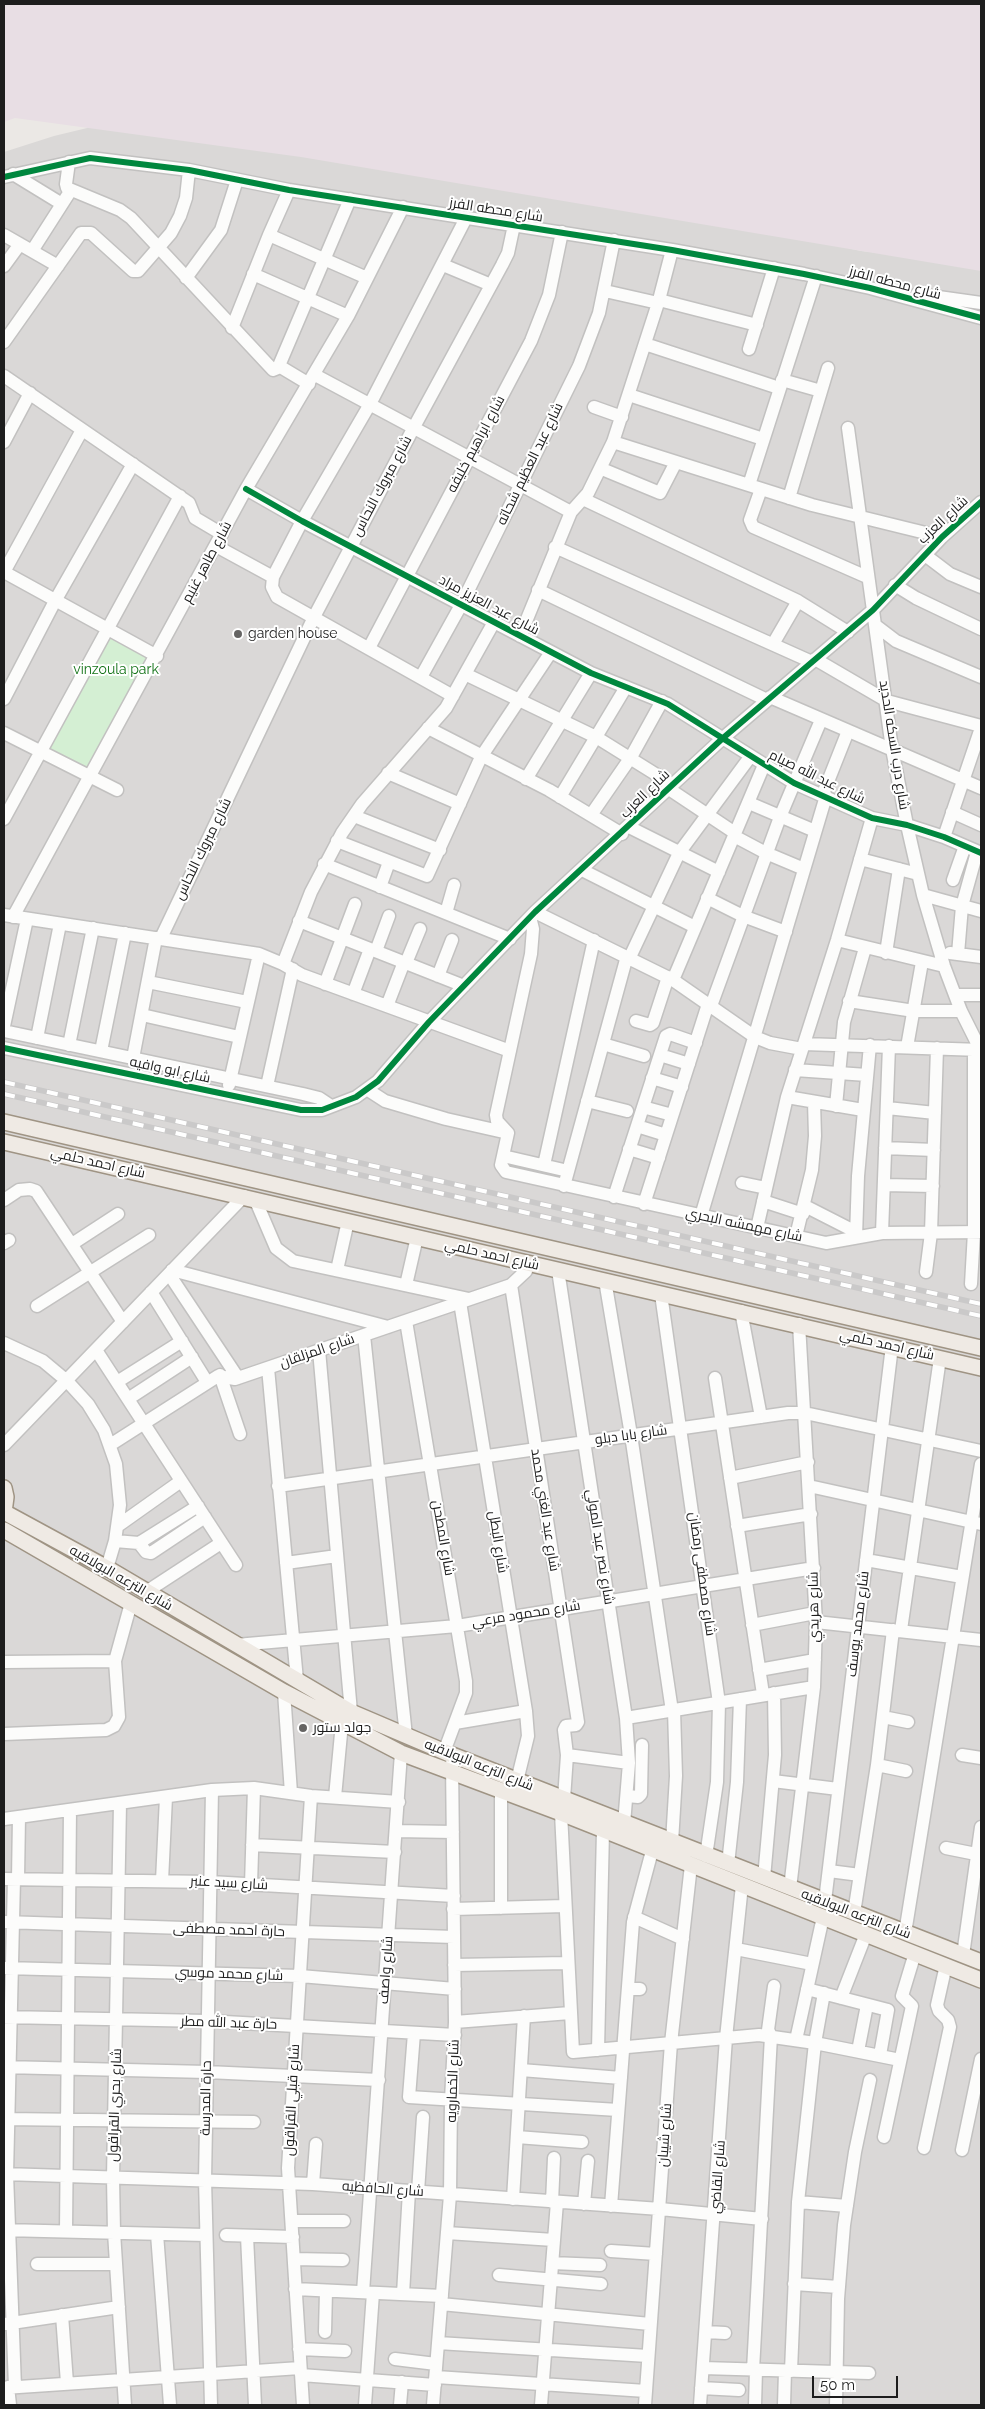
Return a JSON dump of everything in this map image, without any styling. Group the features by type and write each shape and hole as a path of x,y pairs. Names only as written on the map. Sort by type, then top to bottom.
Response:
{"main road":[{"name":"شارع احمد حلمي","path":"4,1122 981,1348"},
{"name":"شارع احمد حلمي","path":"4,1142 249,1197 528,1264 799,1324 981,1368"},
{"path":"4,1488 6,1497 4,1512"},
{"name":"شارع الترعه البولاقيه","path":"4,1512 107,1568 297,1680 346,1717 402,1752 501,1790 624,1824 981,1962"},
{"name":"شارع الترعه البولاقيه","path":"4,1530 284,1692 346,1717 406,1736 517,1781 602,1830 981,1980"}],"street":[{"name":"شارع محطه الفرز","path":"9,175 90,158 106,158 189,170 289,190 614,240 774,268 870,288 981,318"},
{"path":"68,162 66,184 70,190 126,214 271,369 279,367 370,404 571,512"},
{"path":"4,342 81,233 91,233 136,272 138,271 159,248 180,216 186,198 189,170"},
{"path":"9,175 62,204"},
{"path":"186,278 221,230 237,180"},
{"path":"32,251 70,190"},
{"path":"232,328 289,190"},
{"path":"279,367 350,199"},
{"name":"شارع طاهر غنيم","path":"7,914 90,777 246,489 348,316 403,207"},
{"path":"453,696 277,597 273,591 273,577 302,521 370,404 466,218"},
{"name":"شارع مبروك النحاس","path":"133,1058 159,938 314,617 508,252 514,225"},
{"name":"شارع ابراهيم خليفه","path":"369,648 531,341 541,318 556,270 562,232"},
{"path":"4,235 58,266"},
{"path":"269,235 367,278"},
{"name":"شارع عبد العظيم شحاته","path":"421,678 461,604 579,366 590,340 605,291 614,240"},
{"path":"4,266 20,244"},
{"path":"520,636 571,512 583,499 602,469 613,442 645,344 672,250"},
{"path":"443,265 491,285"},
{"path":"749,349 774,268"},
{"path":"253,274 348,316"},
{"path":"816,276 763,439 750,520 754,528 867,577"},
{"name":"شارع محطه الفرز","path":"870,288 981,303"},
{"path":"605,291 757,324"},
{"path":"645,344 781,384 821,391"},
{"path":"789,498 828,368"},
{"path":"4,376 180,496 189,503 195,518 219,540 273,577"},
{"path":"4,442 30,394"},
{"path":"629,395 763,439"},
{"path":"594,407 622,417"},
{"name":"شارع درب السكه الحديد","path":"848,428 867,577 887,701 892,749 907,825 923,895 944,966 961,1011 979,1050"},
{"path":"82,430 4,572 156,656"},
{"path":"613,442 789,498 942,537"},
{"path":"602,469 660,493 676,462"},
{"path":"4,699 55,601 133,464"},
{"name":"شارع عبد العزيز مراد","path":"246,489 302,521 591,673 662,701 722,738"},
{"path":"4,819 180,496"},
{"path":"583,499 798,602 848,632"},
{"name":"شارع العزب","path":"331,1106 368,1090 378,1081 429,1022 533,914 626,830 722,738 873,610 895,584 942,537 980,504"},
{"path":"555,547 813,660 887,701 981,727 944,837"},
{"path":"925,555 950,574 981,587"},
{"path":"895,584 916,598 981,629"},
{"path":"538,590 768,698 981,788"},
{"path":"773,644 798,602"},
{"path":"268,1086 288,966 300,921 324,864 354,816 453,696 494,622"},
{"path":"875,626 896,641 981,677"},
{"path":"337,841 424,876 429,874 481,757 551,652"},
{"path":"526,779 591,673"},
{"path":"465,674 596,737 631,757 707,816 735,834 766,853 804,868"},
{"path":"560,797 626,687"},
{"path":"591,815 631,757 662,701"},
{"path":"644,1204 696,1042 766,853 821,720"},
{"path":"428,728 591,815 719,872"},
{"path":"701,1216 756,1037 824,795 848,731"},
{"path":"4,733 117,790"},
{"name":"شارع عبد الله صيام","path":"722,738 794,783 872,818 907,825 944,837 979,852"},
{"path":"564,1186 629,957 679,853 750,757"},
{"path":"636,1021 650,1025 653,1023 670,978 695,927 764,765"},
{"path":"388,773 460,804"},
{"path":"748,803 815,832"},
{"path":"952,812 981,825"},
{"path":"354,816 440,850"},
{"path":"757,1228 786,1097 837,940 872,818"},
{"path":"953,880 965,846"},
{"path":"958,954 962,906 979,852"},
{"path":"860,859 918,874"},
{"path":"380,886 389,862"},
{"path":"324,864 510,939"},
{"path":"886,953 899,869"},
{"path":"582,870 695,927"},
{"path":"446,913 454,885"},
{"path":"923,895 981,911"},
{"path":"707,898 743,916 786,932"},
{"path":"325,984 356,904"},
{"path":"7,914 27,919 259,954 288,966 302,976 510,1051"},
{"path":"508,1133 498,1121 496,1115 531,954 533,914 594,940 670,978 756,1037 778,1045 870,1045 979,1050 977,1232 971,1284"},
{"path":"353,994 389,916"},
{"path":"4,1026 27,919"},
{"path":"300,921 464,986"},
{"path":"37,1038 60,924"},
{"path":"69,1044 92,928"},
{"path":"388,1006 420,929"},
{"path":"101,1051 125,933"},
{"path":"438,976 452,940"},
{"path":"544,1165 594,940"},
{"path":"837,940 944,966"},
{"path":"836,1106 840,1045 849,1001 865,948"},
{"path":"940,951 981,957"},
{"path":"227,1095 259,954"},
{"path":"907,1046 922,962"},
{"path":"148,982 247,1002"},
{"path":"955,995 981,995"},
{"path":"849,1001 914,1011 961,1011"},
{"path":"142,1015 239,1038"},
{"name":"شارع ابو وافيه","path":"4,1031 268,1086 319,1098 331,1106"},
{"path":"614,1197 666,1036 670,1034 696,1042"},
{"path":"603,1044 644,1056"},
{"path":"763,1201 804,1210 856,1235 864,1105 870,1045"},
{"path":"882,1233 889,1046"},
{"name":"شارع ابو وافيه","path":"4,1048 306,1111 322,1110 331,1106"},
{"path":"926,1272 931,1233 937,1048"},
{"path":"660,1055 689,1064"},
{"path":"795,1070 867,1075"},
{"path":"652,1078 682,1087"},
{"path":"368,1090 385,1101 446,1119 508,1133"},
{"path":"786,1097 836,1106 887,1106 935,1113"},
{"path":"587,1101 627,1111"},
{"path":"796,1236 804,1210 814,1152 814,1102"},
{"path":"643,1107 672,1115"},
{"path":"637,1126 666,1135"},
{"path":"508,1133 503,1156 568,1171"},
{"path":"885,1148 934,1150"},
{"path":"630,1149 659,1158"},
{"name":"شارع مهمشه البحري","path":"503,1156 502,1168 508,1173 826,1243 856,1235 882,1233 977,1232"},
{"path":"742,1183 766,1188"},
{"path":"884,1185 933,1186"},
{"path":"4,1200 19,1190 30,1189 36,1191 123,1322"},
{"path":"4,1446 151,1292 249,1197 276,1248 293,1261 406,1285 465,1301"},
{"path":"72,1244 118,1214"},
{"path":"337,1270 348,1221"},
{"path":"37,1306 149,1236"},
{"path":"406,1285 416,1237"},
{"path":"511,1285 526,1271 528,1264"},
{"name":"شارع نصر عبد المولي","path":"558,1270 626,1718 628,1763 624,1824"},
{"path":"171,1272 388,1327"},
{"path":"171,1272 238,1378"},
{"path":"605,1280 656,1593 673,1711 676,1776 672,1842"},
{"name":"شارع المزلقان","path":"220,1375 231,1379 238,1378 511,1285"},
{"name":"شارع عبد الغني محمد","path":"511,1285 578,1722 576,1725 566,1726 564,1730 567,1755"},
{"path":"151,1292 207,1382"},
{"name":"شارع مصطفى رمضان","path":"661,1294 720,1703 717,1782 706,1856"},
{"name":"شارع البطل","path":"465,1301 484,1457 526,1711 528,1736 517,1781"},
{"path":"741,1311 761,1416"},
{"name":"شارع المطحن","path":"406,1321 466,1687 448,1754"},
{"name":"شارع هريدي","path":"790,1888 814,1687 815,1660 814,1568 799,1324"},
{"path":"364,1335 406,1736"},
{"path":"117,1382 182,1341"},
{"path":"4,1342 43,1361 67,1381 96,1416 110,1445 119,1484 118,1525 107,1568"},
{"name":"شارع محمد يوسف","path":"825,1902 892,1346"},
{"path":"96,1350 236,1565"},
{"path":"319,1350 344,1636 346,1717 335,1797"},
{"path":"128,1399 192,1357"},
{"path":"854,1913 897,1630 910,1568 940,1358"},
{"path":"268,1368 297,1680"},
{"path":"110,1445 220,1375 240,1434"},
{"path":"715,1378 759,1670 769,1693 773,1781 764,1878"},
{"name":"شارع بابا دبلو","path":"278,1486 761,1416 805,1413 981,1451"},
{"path":"730,1478 808,1462"},
{"path":"905,1932 962,1577 976,1523 981,1464"},
{"path":"118,1525 181,1481"},
{"path":"809,1486 976,1523"},
{"path":"143,1548 198,1506"},
{"path":"737,1526 811,1514"},
{"path":"115,1541 143,1548 151,1553 205,1517"},
{"path":"146,1592 222,1543"},
{"path":"286,1563 337,1556"},
{"path":"866,1560 962,1577"},
{"name":"شارع محمود مرعي","path":"236,1645 457,1626 814,1568"},
{"path":"4,1734 110,1729 119,1718 115,1661 131,1603"},
{"path":"752,1626 815,1618 981,1640"},
{"path":"759,1670 815,1660"},
{"path":"4,1662 115,1661"},
{"path":"626,1718 814,1687"},
{"path":"284,1692 291,1793"},
{"path":"728,1864 737,1782 740,1699"},
{"path":"455,1723 526,1711"},
{"path":"883,1717 908,1722"},
{"path":"627,1796 638,1797 641,1794 642,1746"},
{"name":"شارع واصف","path":"365,2405 371,2188 402,1752"},
{"name":"شارع الخمارويه","path":"433,2405 450,2195 451,2100 455,2029 452,1772 448,1754"},
{"path":"628,1763 567,1755 562,1806 573,2052 726,2038 771,2036 900,2060"},
{"path":"962,1755 981,1758"},
{"path":"877,1765 906,1771"},
{"path":"773,1781 838,1789"},
{"path":"251,1884 254,1788"},
{"path":"4,1819 212,1790 254,1788 311,1796 399,1802"},
{"name":"حارة المدرسة","path":"211,2405 204,2180 212,1790"},
{"path":"501,1790 502,1908"},
{"name":"شارع قبلي القراقول","path":"303,2405 288,2168 311,1796"},
{"path":"162,1881 166,1797"},
{"name":"شارع بحري القراقول","path":"120,1804 116,2121 113,2178 114,2232 125,2405"},
{"path":"66,2231 70,1810"},
{"path":"10,2405 5,2174 8,1922 19,1817"},
{"path":"963,1955 979,1855 981,1827"},
{"path":"598,2050 602,1830"},
{"path":"396,1831 453,1832"},
{"path":"252,1845 395,1852"},
{"path":"946,1848 979,1855"},
{"path":"611,2206 623,2048 634,1989 634,1917 652,1851"},
{"name":"شارع شيبان","path":"645,2405 671,2043 691,1865"},
{"path":"829,1871 860,1875"},
{"name":"شارع سيد عنبر","path":"12,1879 251,1884 392,1892 454,1903 502,1908 565,1906"},
{"name":"شارع القاضي","path":"700,2405 715,2215 726,2038 742,1886"},
{"path":"634,1917 683,1939"},
{"path":"796,2040 823,1917"},
{"name":"حارة احمد مصطفى","path":"8,1922 454,1937"},
{"path":"841,1998 866,1934"},
{"path":"736,1949 812,1964"},
{"path":"884,2136 912,2006 902,1996 916,1953"},
{"path":"454,1964 568,1963"},
{"path":"924,2148 950,2027 948,2020 939,2011 937,2005 946,1965"},
{"name":"شارع محمد موسي","path":"8,1968 300,1976 455,1989"},
{"path":"755,2405 754,2370 771,2036 768,2030 774,1986"},
{"path":"807,1989 888,2010 880,2056"},
{"path":"784,2405 794,2284 798,2202 815,2043 824,1993"},
{"path":"858,2051 866,2004"},
{"name":"حارة عبد الله مطر","path":"7,2017 207,2021 414,2033 455,2029 524,2016 570,2013"},
{"path":"513,2199 524,2016"},
{"path":"414,2033 409,2096 618,2110"},
{"path":"962,2150 981,2059"},
{"path":"6,2067 207,2072 379,2080"},
{"path":"521,2070 621,2078"},
{"path":"836,2405 839,2287 847,2206 855,2152 870,2080"},
{"path":"403,2294 423,2117"},
{"path":"6,2119 254,2122"},
{"path":"517,2137 582,2142"},
{"path":"313,2184 316,2144"},
{"path":"541,2405 554,2240 554,2158"},
{"path":"584,2204 588,2162"},
{"name":"شارع الحافظيه","path":"5,2174 313,2184 660,2209 762,2219"},
{"path":"798,2202 847,2206"},
{"path":"292,2221 344,2221"},
{"path":"7,2230 206,2234"},
{"path":"447,2233 554,2240"},
{"path":"157,2234 170,2405"},
{"path":"226,2235 293,2237"},
{"path":"247,2236 256,2405"},
{"path":"611,2251 656,2254"},
{"path":"294,2258 343,2260"},
{"path":"552,2263 600,2265"},
{"path":"37,2264 116,2264"},
{"path":"499,2275 601,2284"},
{"path":"794,2284 839,2287"},
{"path":"295,2289 403,2294 548,2314 650,2324"},
{"path":"325,2332 326,2291"},
{"path":"8,2323 118,2307"},
{"path":"62,2315 68,2384"},
{"path":"706,2332 725,2333"},
{"path":"438,2343 648,2356"},
{"path":"299,2349 345,2351"},
{"path":"395,2359 436,2375"},
{"path":"703,2368 869,2373"},
{"path":"9,2387 254,2371 301,2371 402,2382 436,2375 646,2391"},
{"path":"400,2405 402,2382"},
{"path":"701,2388 739,2390"}],"shaded area":[{"path":"4,4 981,4 981,271 301,157 15,118 4,122"},
{"path":"112,122 686,212 861,251 981,264 981,2405 4,2405 4,152 54,136"}],"green space":[{"name":"vinzoula park","path":"106,634 153,658 89,775 43,750"}],"railway":[{"path":"4,1082 981,1304"},
{"path":"4,1094 981,1316"}],"cycle path":[{"path":"4,177 90,158 189,170 289,190 672,250 804,274 870,288 981,318"},
{"path":"246,489 302,521 591,673 668,704 794,783 872,818 907,825 944,837 981,853"},
{"path":"4,1048 301,1110 322,1110 356,1097 378,1081 429,1022 535,912 723,738 873,610 942,537 981,502"}],"place":[{"name":"garden house","path":"238,634"},
{"name":"جولد ستور","path":"303,1728"}]}
